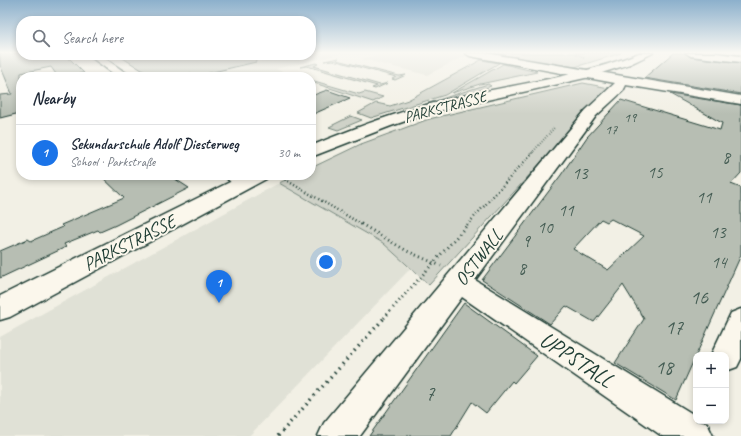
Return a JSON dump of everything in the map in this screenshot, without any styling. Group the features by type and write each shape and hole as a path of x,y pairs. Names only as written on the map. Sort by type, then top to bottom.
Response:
{"street":[{"path":"579,73 741,100"},
{"name":"PARKSTRASSE","path":"316,150 371,128 443,105 583,74"},
{"name":"OSTWALL","path":"337,436 591,113 618,88 623,80"},
{"name":"PARKSTRASSE","path":"0,309 240,180"},
{"name":"UPPSTALL","path":"458,284 475,292 694,436"},
{"path":"728,352 741,321"},
{"path":"694,436 699,424"}],"path":[{"path":"278,436 559,123"},
{"path":"286,180 407,251 434,264"}],"shaded area":[{"path":"333,73 340,73 380,85 388,83 375,89 372,88 377,86"},
{"path":"382,73 399,76 406,75 395,80 392,79 396,77"},
{"path":"457,73 482,73 445,95 371,118 358,113 376,103 390,106 408,100"},
{"path":"487,73 531,73 480,84 452,93"},
{"path":"316,81 359,94 365,92 383,97 373,102 316,84"},
{"path":"583,83 609,88 429,285 383,243 279,183 285,180 316,180 316,166 361,144 429,119"},
{"path":"488,84 491,86 473,93 375,120"},
{"path":"351,116 362,120 338,130 329,127"},
{"path":"279,183 383,243 410,269 249,436 0,436 0,337"}],"building":[{"path":"3,73 16,73 16,114 0,118 0,95 12,94"},
{"path":"649,73 741,73 741,94 644,78"},
{"path":"327,90 350,98 316,113 316,94"},
{"path":"670,94 741,105 741,173 731,184 741,188 741,255 698,352 693,352 693,362 676,400 615,363 644,319 623,285 594,322 566,306 550,324 482,280 561,175 587,137 621,100 720,130 722,123","holes":["601,219 607,222 611,219 644,236 608,270 573,249"]},
{"path":"105,180 177,180 189,188 116,225 100,232 98,230 64,244 66,247 0,278 0,251 28,239 31,241 63,227 61,225 124,198"},
{"path":"464,303 537,356 514,383 512,381 486,413 472,402 451,436 369,436"}],"place":[{"name":"Sekundarschule Adolf Diesterweg","path":"219,303"}]}
